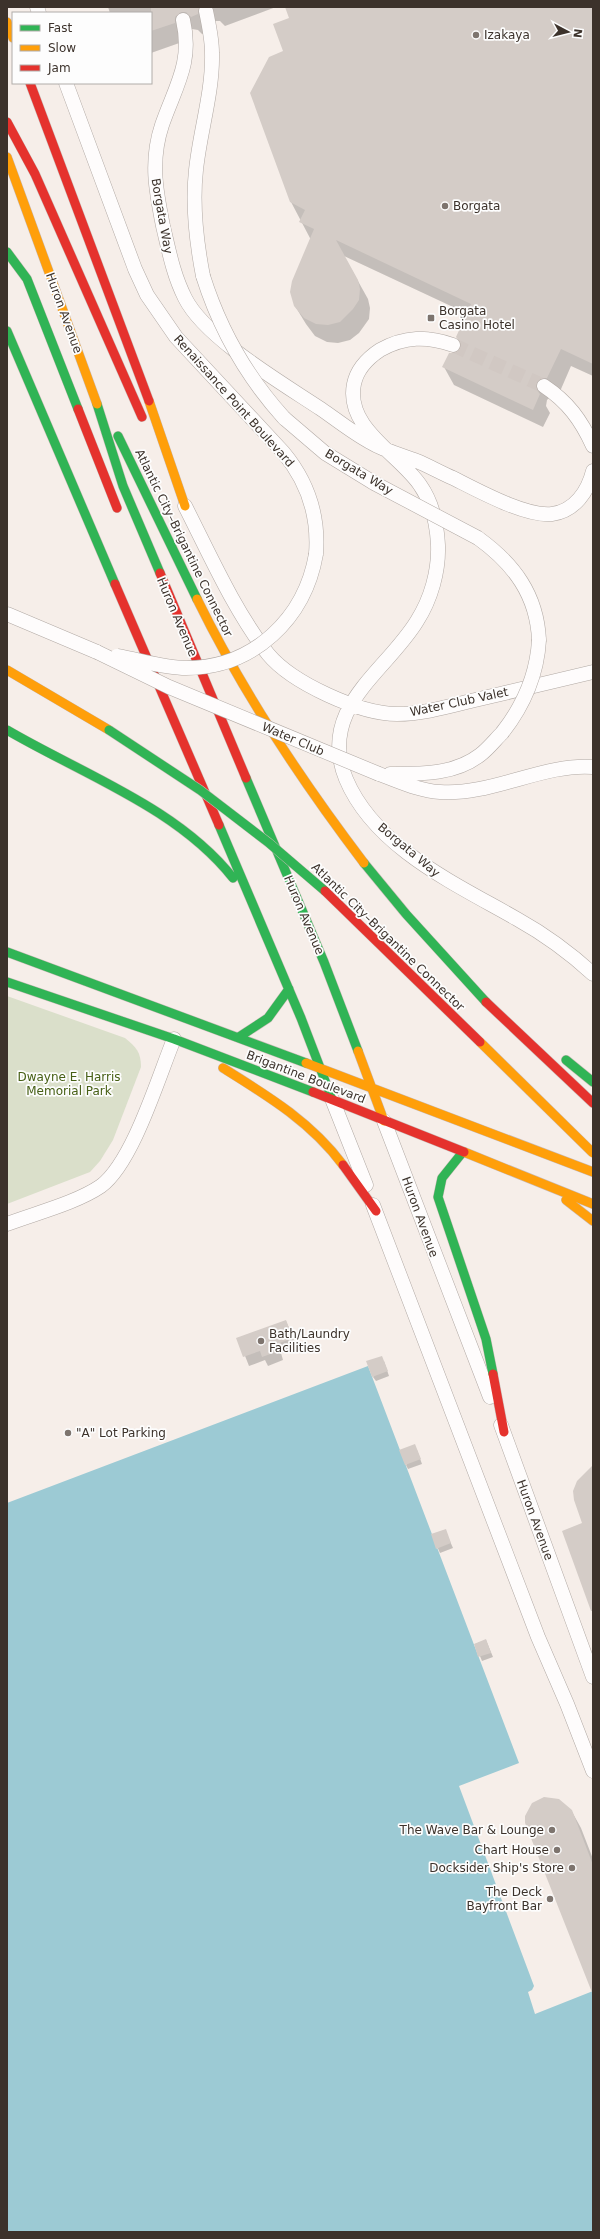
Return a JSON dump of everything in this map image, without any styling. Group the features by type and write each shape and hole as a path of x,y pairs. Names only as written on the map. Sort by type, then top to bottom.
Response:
{"main road":[{"path":"7,22 12,35"},
{"path":"30,84 144,388 185,506"},
{"path":"7,122 35,174 149,432 185,506"},
{"name":"Huron Avenue","path":"7,157 86,370 123,486 324,962 384,1121"},
{"path":"7,252 27,280 120,516"},
{"path":"7,332 288,989 332,1099"},
{"name":"Atlantic City–Brigantine Connector","path":"86,370 139,477 188,585 255,706 328,818 407,917 492,1010 540,1056 593,1103"},
{"path":"150,575 179,621"},
{"name":"Atlantic City–Brigantine Connector","path":"7,670 109,730 200,790 269,843 331,896 593,1153"},
{"path":"7,730 182,827 196,837 222,861 250,902"},
{"name":"Brigantine Boulevard","path":"7,952 320,1067 593,1172"},
{"name":"Brigantine Boulevard","path":"7,982 174,1039 332,1099 462,1153 543,1182 593,1204"},
{"path":"239,1037 259,1026 273,1015 288,989"},
{"path":"492,1010 539,1040"},
{"path":"187,1045 275,1102 316,1133 334,1153 376,1211"},
{"path":"558,1053 593,1082"},
{"path":"462,1153 443,1172 439,1184 438,1197 486,1339 504,1432"},
{"path":"543,1182 593,1222"}],"street":[{"name":"Borgata Way","path":"206,11 212,43 212,67 199,148 194,206 197,241 204,276 215,312 234,351 258,387 284,418 325,453 374,483 478,538 502,556 525,586 535,610 539,640 536,668 526,696 502,733 480,755 458,767 420,774 379,774"},
{"name":"Borgata Way","path":"182,20 187,45 185,61 161,126 156,148 154,181 170,262 190,308 210,330 257,366 367,441 389,452 416,461 515,507 551,514 568,508 581,497 593,471"},
{"name":"Renaissance Point Boulevard","path":"66,84 135,269 147,295 176,337 283,452 298,472 312,503 317,529 316,554 307,588 291,616 267,641 246,654 217,665 186,668 97,652"},
{"name":"Borgata Way","path":"453,345 435,338 420,337 394,343 373,355 358,372 353,387 356,411 364,424 419,483 430,504 438,543 436,570 429,596 417,622 398,648 365,682 350,703 340,738 342,764 354,795 372,818 421,863 468,894 538,932 593,974"},
{"path":"544,386 569,405 582,423 593,446"},
{"name":"Water Club Valet","path":"185,506 254,634 269,654 299,680 350,703 380,712 415,712 593,672"},
{"name":"Water Club","path":"7,614 97,652 169,687 379,774 429,791 457,792 572,766 593,767"},
{"path":"572,766 593,763"},
{"path":"7,1224 92,1191 109,1178 121,1164 135,1138 174,1039"},
{"path":"332,1099 538,1637 567,1704 593,1771"},
{"name":"Huron Avenue","path":"384,1121 435,1258 504,1432 593,1677"}],"green space":[{"name":"Dwayne E. Harris Memorial Park","path":"7,996 125,1038 137,1050 140,1057 141,1067 113,1140 100,1161 90,1172 7,1204"}],"water":[{"path":"368,1366 519,1763 459,1786 534,1986 532,1990 528,1992 535,2014 593,1991 593,2232 7,2232 7,1503"}],"building":[{"path":"151,7 199,7 198,14 191,17 186,12 181,12 175,17 175,23 152,31"},
{"name":"Borgata","path":"285,7 593,7 593,364 561,349 547,378 541,378 537,381 536,389 540,394 533,410 442,367 449,353 455,353 461,348 461,343 456,337 471,304 336,240 358,280 360,289 359,300 353,309 340,322 328,325 316,324 304,318 294,306 290,292 292,281 314,229 299,222 305,210 290,202 250,93 269,57 283,51 273,24 289,18"},
{"name":"Bath/Laundry Facilities","path":"286,1320 293,1338 277,1344 279,1351 262,1357 260,1351 243,1357 236,1338"},
{"path":"382,1356 388,1371 372,1377 366,1361"},
{"path":"415,1444 421,1459 405,1465 399,1450"},
{"path":"593,1465 593,1611 591,1611 562,1531 582,1523 574,1500 573,1491 577,1481"},
{"path":"446,1529 451,1543 436,1549 431,1534"},
{"path":"486,1639 491,1653 478,1657 474,1644"},
{"path":"544,1797 559,1799 572,1810 593,1865 593,1995 525,1823 525,1816 532,1803"}],"tunnel":[{"path":"453,345 544,386"}],"traffic: fast":[{"path":"7,252 27,279 78,409"},
{"path":"7,331 115,584"},
{"path":"97,404 123,486 160,573"},
{"path":"118,436 197,599"},
{"path":"7,730 128,794 157,812 211,853 233,878"},
{"path":"109,730 200,790 269,843 325,891"},
{"path":"246,778 324,962 358,1051"},
{"path":"219,825 301,1018 332,1099"},
{"path":"364,863 406,914 486,1002"},
{"path":"7,952 306,1063"},
{"path":"7,982 174,1039 313,1092"},
{"path":"239,1037 268,1018 289,989"},
{"path":"566,1060 593,1082"},
{"path":"462,1153 442,1178 438,1197 486,1339 493,1374"}],"traffic: slow":[{"path":"7,22 12,35"},
{"path":"7,157 97,404"},
{"path":"149,401 185,506"},
{"path":"197,599 253,702 318,800 364,863"},
{"path":"7,670 109,730"},
{"path":"480,1042 593,1153"},
{"path":"358,1051 384,1121"},
{"path":"306,1063 593,1172"},
{"path":"223,1068 256,1089 303,1123 331,1150 343,1165"},
{"path":"464,1152 593,1204"},
{"path":"566,1200 593,1221"}],"traffic: jam":[{"path":"30,84 149,401"},
{"path":"7,122 35,174 142,417"},
{"path":"78,409 117,508"},
{"path":"160,573 246,778"},
{"path":"115,584 219,825"},
{"path":"325,891 480,1042"},
{"path":"486,1002 593,1103"},
{"path":"313,1092 464,1152"},
{"path":"343,1165 376,1211"},
{"path":"493,1374 504,1432"}],"place":[{"name":"Izakaya","path":"476,35"},
{"name":"Borgata","path":"445,206"},
{"name":"Borgata Casino Hotel","path":"431,318"},
{"name":"Bath/Laundry Facilities","path":"261,1341"},
{"name":"\"A\" Lot Parking","path":"68,1433"},
{"name":"The Wave Bar & Lounge","path":"552,1830"},
{"name":"Chart House","path":"557,1850"},
{"name":"Docksider Ship's Store","path":"572,1868"},
{"name":"The Deck Bayfront Bar","path":"550,1899"}]}
